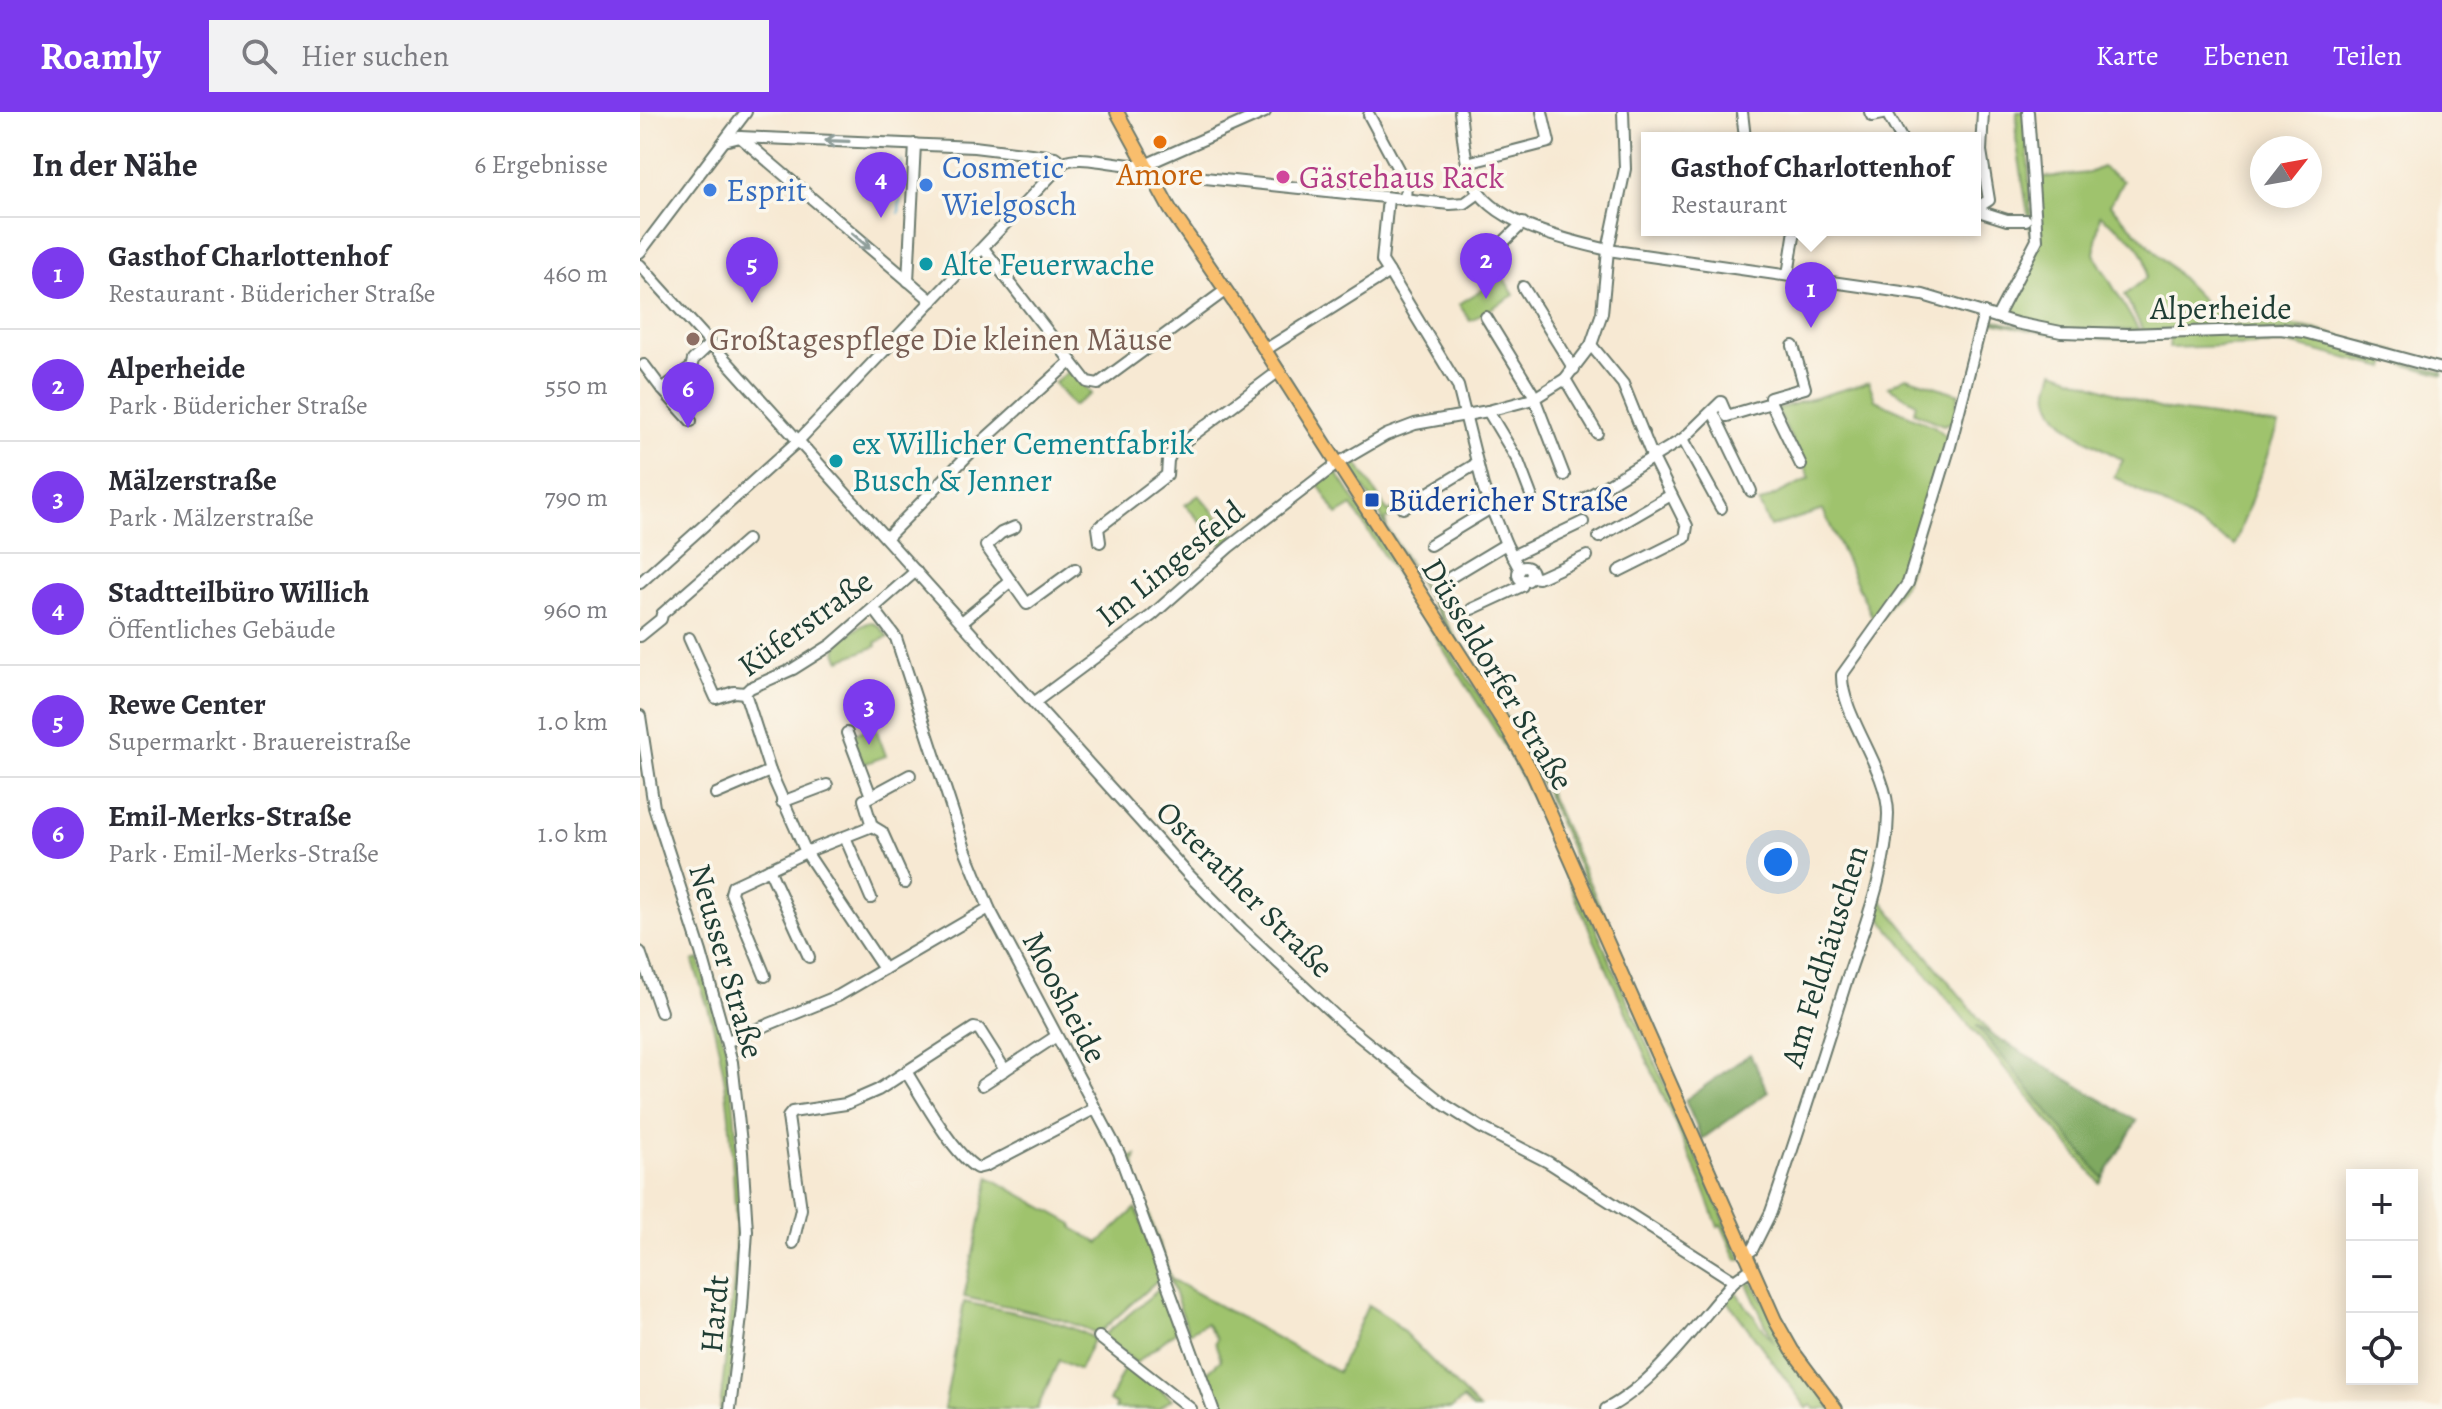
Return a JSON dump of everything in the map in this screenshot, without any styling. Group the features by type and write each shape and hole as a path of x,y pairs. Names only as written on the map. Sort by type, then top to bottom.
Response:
{"main road":[{"name":"Düsseldorfer Straße","path":"1117,112 1170,209 1279,371 1532,772 1775,1320 1792,1350 1836,1409"}],"street":[{"path":"640,252 746,112"},
{"path":"640,583 799,440 1063,163 1073,159 1126,166 1145,165 1265,112"},
{"path":"1167,174 1405,200 1465,203 1479,193 1467,163 1460,112"},
{"path":"1467,163 1549,142 1542,112"},
{"path":"1338,463 1386,435 1415,424 1488,411 1533,399 1565,379 1574,369 1591,345 1602,313 1608,250 1625,169 1623,112"},
{"path":"1742,112 1744,132"},
{"path":"1870,112 1872,116 1887,113 1898,132"},
{"path":"1975,112 1982,127"},
{"path":"1983,112 1981,151 1993,217"},
{"path":"1997,317 2037,240 2028,112"},
{"path":"1369,115 1406,184 1405,200"},
{"path":"724,141 740,137 915,144 1007,150 1055,157 1063,163"},
{"path":"740,137 932,301"},
{"path":"908,281 915,144"},
{"name":"Alperheide","path":"1479,193 1500,212 1523,223 1608,250 1923,295 2049,330 2081,334 2280,329 2304,332 2442,369"},
{"path":"1388,198 1382,261 1458,386 1476,464 1512,556 1525,576 1539,578 1587,556"},
{"path":"1981,206 1989,200"},
{"path":"1981,212 2007,220 2026,220"},
{"path":"1482,263 1523,223"},
{"path":"1788,275 1794,236"},
{"path":"983,248 1087,382 1098,384 1226,290"},
{"name":"Osterather Straße","path":"640,265 1204,891 1257,943 1367,1043 1454,1111 1548,1162 1734,1281"},
{"path":"1265,350 1389,272"},
{"path":"1523,287 1574,369"},
{"name":"Am Feldhäuschen","path":"1744,1254 1752,1250 1771,1212 1872,904 1886,844 1888,809 1844,691 1842,675 1908,583 1950,446 1984,313"},
{"path":"1486,317 1532,392 1564,475"},
{"path":"662,389 691,368 693,360 711,343"},
{"path":"1591,345 1623,384 1653,458 1687,526 1685,538 1619,571"},
{"path":"1793,346 1805,388 1770,398 1801,465"},
{"path":"887,537 974,449 1071,361"},
{"path":"644,365 691,421"},
{"path":"1100,542 1098,528 1167,475 1168,460 1173,450 1279,371"},
{"path":"1565,379 1597,433"},
{"path":"1584,499 1683,439 1721,402 1727,416 1771,403"},
{"path":"1488,411 1518,461 1531,495"},
{"path":"1713,412 1751,491"},
{"path":"1683,439 1721,508"},
{"name":"Im Lingesfeld","path":"1035,702 1151,616 1229,547 1338,463"},
{"path":"1403,508 1476,464"},
{"path":"1599,537 1671,495"},
{"path":"1430,545 1491,508"},
{"path":"1512,556 1583,522"},
{"path":"1015,527 1001,533 986,546 1027,604 1075,569"},
{"path":"640,636 747,540"},
{"path":"1451,577 1506,544"},
{"name":"Küferstraße","path":"689,638 716,698 734,692 745,693 793,669 831,645 916,571"},
{"path":"1472,609 1522,586 1525,576"},
{"path":"963,621 1011,581"},
{"name":"Moosheide","path":"874,609 896,638 965,849 989,908 1119,1153 1213,1409"},
{"name":"Küferstraße","path":"745,693 770,771 806,852 884,969"},
{"name":"Neusser Straße","path":"640,716 654,807 728,1041 747,1223"},
{"path":"847,733 871,796"},
{"path":"716,794 770,771"},
{"path":"905,883 882,832 872,826 864,800 910,775"},
{"path":"782,802 827,785"},
{"path":"765,976 731,893 733,886 872,826"},
{"path":"845,837 871,898"},
{"path":"769,869 809,957"},
{"path":"728,1041 838,996 989,908"},
{"path":"640,952 644,978 661,1012"},
{"path":"793,1243 801,1209 788,1117 792,1112 846,1104 878,1090 974,1028 979,1029 1005,1070"},
{"path":"982,1085 1055,1037"},
{"path":"907,1073 938,1122 973,1166 980,1167 1094,1109"},
{"name":"Hardt","path":"730,1409 742,1308 747,1223"},
{"path":"1606,1409 1627,1398 1647,1379 1734,1281 1751,1269"},
{"path":"1099,1337 1191,1409"}],"green space":[{"path":"2017,112 2026,112 2032,240 2016,139"},
{"path":"2102,167 2123,181 2110,205 2226,324 2279,324 2310,328 2442,366 2308,330 2143,331 2125,295 2146,278 2145,258 2134,241 2100,215 2094,254 2139,331 2058,329 2007,317 2004,312 2033,256 2035,178 2089,173"},
{"path":"1503,277 1514,295 1470,321 1459,304"},
{"path":"1989,321 2031,330 2279,331 2442,372 2442,375 2388,360 2386,368 2289,344 2169,348 2170,338 2124,340 2079,337 2034,331"},
{"path":"1069,371 1074,372 1091,394 1073,406 1054,383"},
{"path":"2054,371 2161,409 2278,425 2235,545 2114,476 2123,460 2079,435 2053,408 2049,387"},
{"path":"1906,377 1959,394 1953,422 1943,425 1914,412 1916,403 1888,387"},
{"path":"1869,382 1875,400 1934,426 1949,438 1905,582 1876,625 1823,510 1770,527 1759,503 1810,478 1777,409"},
{"path":"1355,460 1388,512 1402,506 1404,509 1385,520 1387,528 1537,766 1603,913 1599,913 1545,790 1384,525 1379,509 1350,470"},
{"path":"1332,473 1337,473 1524,766 1742,1260 1737,1260 1721,1224 1718,1227 1702,1184 1524,781 1352,506 1337,515 1318,484"},
{"path":"1199,495 1234,536 1222,545 1185,505"},
{"path":"871,622 888,637 876,642 877,646 840,660 836,650 839,643"},
{"path":"875,726 886,756 864,764 849,736"},
{"path":"1876,894 1991,1033 1978,1027 2103,1178 2100,1183 1872,908"},
{"path":"699,959 725,1045 734,1108 743,1225 736,1224 724,1080 715,1032 693,961"},
{"path":"1976,1025 2137,1121 2103,1178"},
{"path":"1750,1054 1768,1092 1702,1139 1685,1100"},
{"path":"1136,1155 1137,1178 1171,1279 1338,1372 1368,1305 1392,1320 1479,1409 1473,1409 1463,1399 1451,1409 1217,1409 1204,1375 1221,1360 1215,1342 1217,1339 1206,1323 1189,1333 1127,1160"},
{"path":"989,1177 1073,1224 1073,1228 1099,1243 1136,1208 1161,1277 1098,1334 1049,1316 964,1297"},
{"path":"736,1228 743,1234 741,1280 727,1409 720,1409 734,1279"},
{"path":"1745,1279 1753,1284 1831,1409 1815,1409 1811,1405 1807,1408 1725,1297 1733,1288 1774,1343"},
{"path":"1164,1285 1179,1329 1136,1363 1103,1336"},
{"path":"964,1302 1047,1320 1094,1338 1079,1370 1059,1360 1037,1409 944,1409"},
{"path":"1127,1362 1172,1399 1158,1409 1115,1409 1117,1405 1109,1401"}],"waterway":[{"path":"899,213 902,162"}],"place":[{"name":"Amore","path":"1160,142"},
{"name":"Gästehaus Räck","path":"1283,177"},
{"name":"Cosmetic Wielgosch","path":"926,185"},
{"name":"Esprit","path":"710,190"},
{"name":"Stadtteilbüro Willich","path":"881,218"},
{"name":"Alte Feuerwache","path":"926,264"},
{"name":"Alperheide","path":"1486,299"},
{"name":"Rewe Center","path":"752,303"},
{"name":"Gasthof Charlottenhof","path":"1811,328"},
{"name":"Großtagespflege Die kleinen Mäuse","path":"693,339"},
{"name":"Emil-Merks-Straße","path":"688,428"},
{"name":"ex Willicher Cementfabrik Busch & Jenner","path":"836,461"},
{"name":"Büdericher Straße","path":"1372,500"},
{"name":"Mälzerstraße","path":"869,745"}]}
